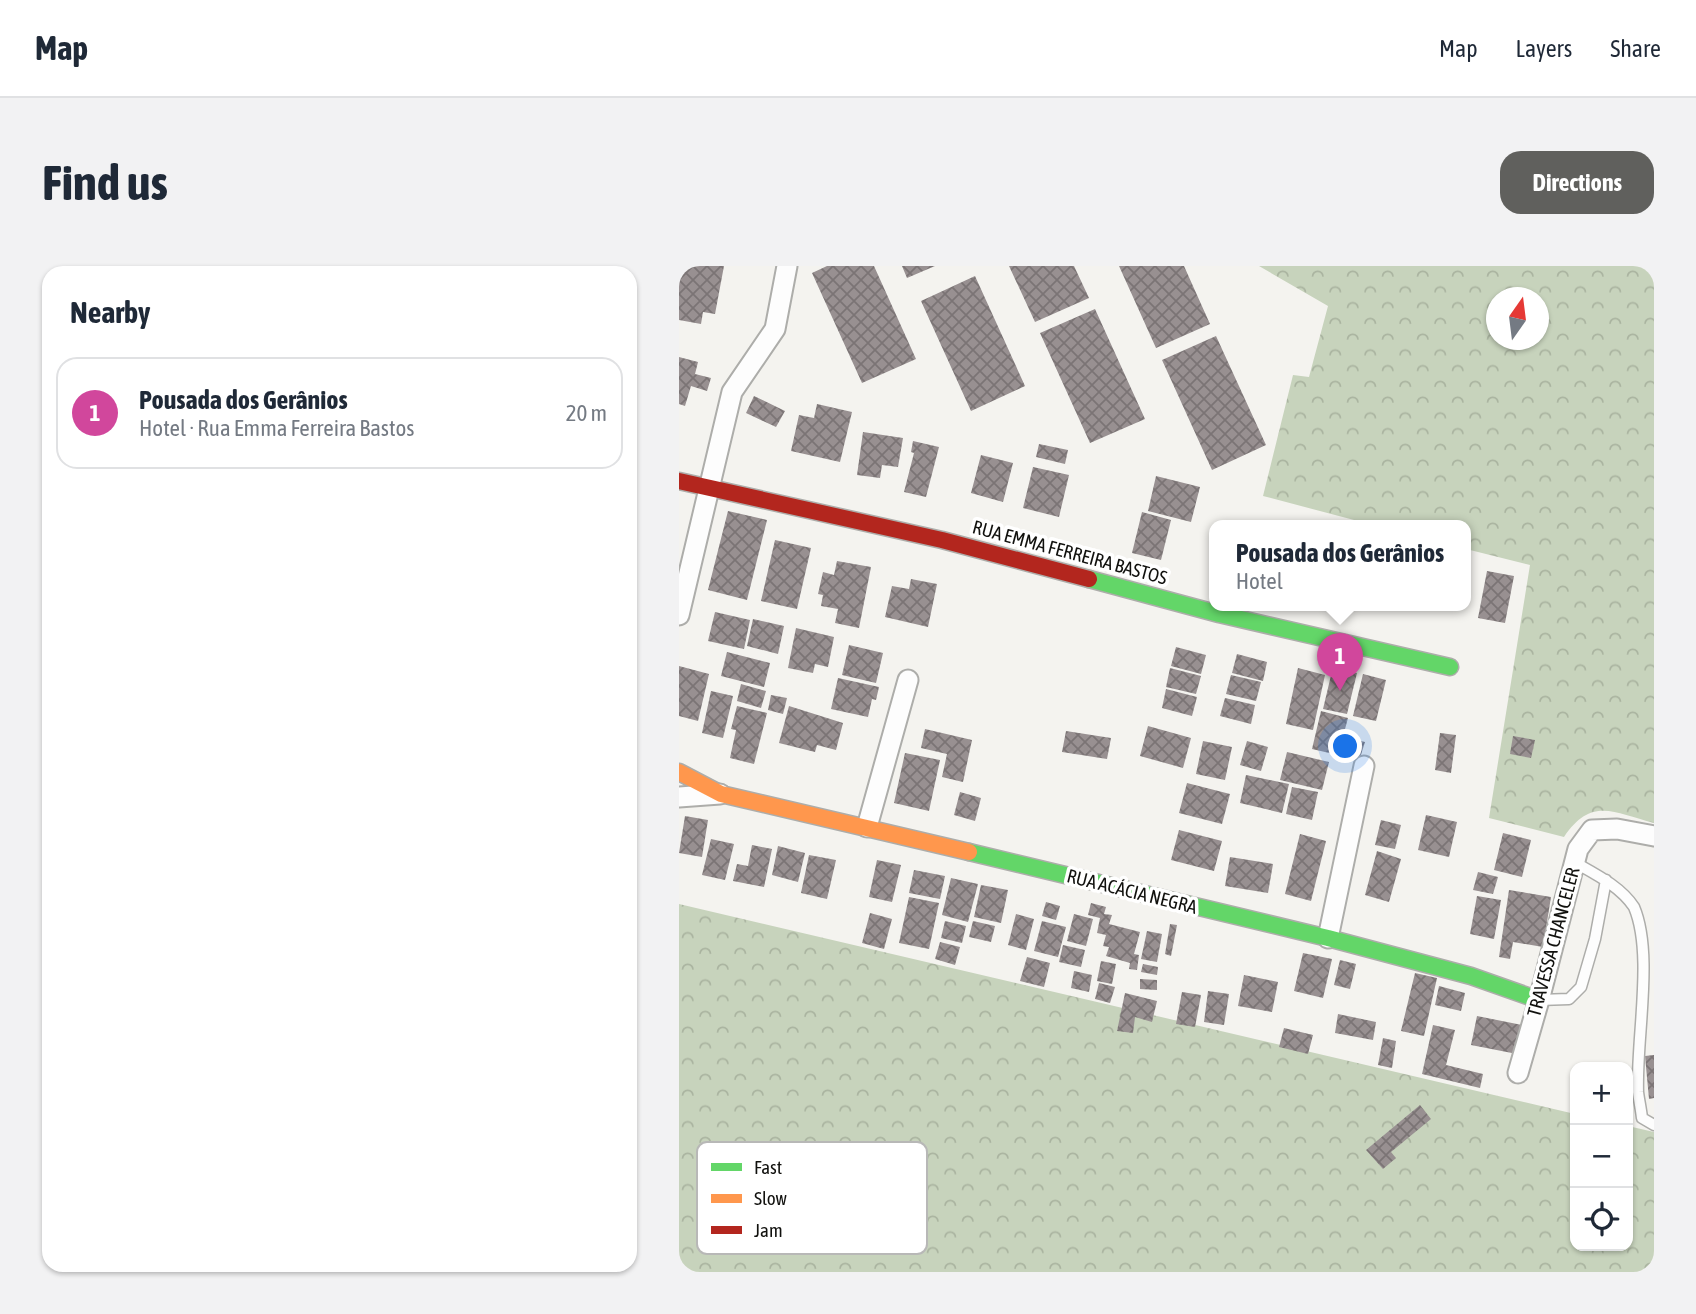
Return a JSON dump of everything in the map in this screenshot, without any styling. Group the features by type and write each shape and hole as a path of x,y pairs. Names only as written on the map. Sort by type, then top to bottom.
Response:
{"street":[{"path":"679,615 732,392 775,329 787,266"},
{"name":"RUA EMMA FERREIRA BASTOS","path":"679,481 942,540 1219,614 1450,667"},
{"path":"867,827 908,680"},
{"path":"1328,939 1364,766"},
{"name":"RUA ACÁCIA NEGRA","path":"679,772 721,794 1328,939 1471,976 1539,1000"},
{"name":"RUA ACÁCIA NEGRA","path":"679,797 721,794"},
{"name":"TRAVESSA CHANCELER","path":"1518,1073 1578,849 1592,830 1607,829 1654,836"}],"lane":[{"path":"1574,862 1606,880 1633,905 1642,922 1648,954 1638,1090 1642,1118 1654,1125"},
{"path":"1539,1000 1569,999 1581,987 1595,939 1606,880"}],"green space":[{"path":"1259,266 1654,266 1654,823 1615,812 1594,812 1574,824 1564,837 1489,818 1530,565 1471,550 1471,520 1354,520 1263,496 1293,375 1309,377 1328,306"},
{"path":"679,904 1570,1113 1570,1251 1633,1251 1633,1127 1654,1132 1654,1272 679,1272"}],"building":[{"path":"679,266 724,266 715,314 703,312 701,324 679,320"},
{"path":"827,266 874,266 916,359 862,383 812,273"},
{"path":"902,266 935,266 907,278"},
{"path":"1009,266 1074,266 1089,298 1035,322"},
{"path":"1119,266 1184,266 1210,324 1156,348"},
{"path":"975,276 1025,386 971,411 921,301"},
{"path":"1095,309 1145,419 1090,443 1040,333"},
{"path":"1216,336 1266,445 1212,470 1162,360"},
{"path":"679,357 698,362 695,374 711,378 707,391 691,386 685,406 679,404"},
{"path":"754,396 785,411 776,427 746,413"},
{"path":"817,404 852,412 840,462 791,451 799,415 814,418"},
{"path":"863,432 903,438 898,467 882,465 880,478 857,475"},
{"path":"913,441 939,447 926,497 904,492 914,453 911,452"},
{"path":"1039,444 1068,450 1065,464 1036,457"},
{"path":"981,455 1013,463 1003,502 971,493"},
{"path":"1033,467 1069,475 1059,517 1023,508"},
{"path":"1156,476 1200,487 1191,522 1148,511"},
{"path":"728,511 767,520 747,600 708,590"},
{"path":"1142,512 1171,520 1161,560 1132,553"},
{"path":"775,540 811,548 797,609 761,601"},
{"path":"837,561 871,567 859,628 835,623 838,609 821,606 823,595 818,594 823,572 834,575"},
{"path":"1487,571 1514,576 1505,623 1478,618"},
{"path":"911,579 937,584 928,627 885,617 892,586 909,589"},
{"path":"715,612 750,620 744,649 708,641"},
{"path":"753,619 784,626 778,654 747,646"},
{"path":"796,628 834,637 828,667 815,664 813,673 788,668"},
{"path":"849,645 883,653 876,683 842,675"},
{"path":"1176,647 1206,655 1201,674 1171,666"},
{"path":"727,652 770,663 764,687 721,676"},
{"path":"1237,654 1267,662 1263,681 1232,673"},
{"path":"679,666 709,674 698,721 679,716"},
{"path":"1333,667 1357,673 1347,714 1323,709"},
{"path":"1170,668 1201,676 1196,694 1166,687"},
{"path":"1298,668 1325,675 1313,730 1286,724"},
{"path":"1363,674 1386,680 1376,721 1353,716"},
{"path":"1231,675 1261,682 1256,701 1226,694"},
{"path":"838,678 879,687 876,700 872,699 868,717 831,709"},
{"path":"741,684 766,691 761,708 737,701"},
{"path":"1166,689 1197,697 1192,716 1162,708"},
{"path":"711,691 733,696 723,738 702,733"},
{"path":"771,695 787,698 783,714 768,710"},
{"path":"1225,698 1255,705 1251,724 1220,716"},
{"path":"737,706 767,713 754,764 730,758 736,730 731,729"},
{"path":"789,706 843,723 836,750 817,745 815,752 779,743"},
{"path":"1321,711 1348,718 1338,755 1312,749"},
{"path":"1148,726 1191,738 1183,768 1140,756"},
{"path":"925,729 972,740 963,782 942,777 947,754 921,748"},
{"path":"1066,731 1111,738 1107,759 1062,752"},
{"path":"1440,733 1456,735 1451,773 1435,770"},
{"path":"1513,736 1535,740 1531,758 1510,754"},
{"path":"1353,739 1365,742 1360,758 1348,756"},
{"path":"1203,741 1232,747 1225,780 1196,774"},
{"path":"1247,741 1268,747 1261,771 1240,765"},
{"path":"1287,752 1329,762 1322,790 1280,780"},
{"path":"905,753 940,760 929,811 894,803"},
{"path":"1246,775 1289,784 1282,813 1240,803"},
{"path":"1187,783 1230,794 1222,824 1179,813"},
{"path":"1292,787 1318,792 1312,820 1286,814"},
{"path":"960,792 981,798 975,821 954,815"},
{"path":"1426,815 1457,822 1449,857 1418,850"},
{"path":"685,816 708,820 702,857 679,853"},
{"path":"1381,820 1401,825 1395,849 1375,845"},
{"path":"1179,830 1222,841 1214,871 1171,860"},
{"path":"1503,833 1531,840 1522,877 1494,870"},
{"path":"1300,834 1326,841 1311,901 1285,894"},
{"path":"711,839 734,844 725,880 702,875"},
{"path":"752,845 772,849 764,887 733,881 737,864 748,866"},
{"path":"778,846 805,853 798,882 772,875"},
{"path":"1377,851 1401,859 1389,902 1365,895"},
{"path":"809,855 836,860 827,899 801,893"},
{"path":"1230,857 1273,864 1268,893 1225,886"},
{"path":"877,860 901,865 892,902 869,897"},
{"path":"914,870 945,876 940,899 909,893"},
{"path":"1478,872 1498,877 1493,894 1473,890"},
{"path":"951,878 978,884 968,922 942,915"},
{"path":"981,885 1008,890 1001,923 974,917"},
{"path":"1509,890 1551,897 1543,947 1513,942 1510,959 1499,957"},
{"path":"1477,896 1501,900 1494,939 1470,934"},
{"path":"909,897 939,903 929,949 899,943"},
{"path":"1046,902 1060,906 1056,920 1042,916"},
{"path":"1091,903 1106,907 1104,914 1112,915 1109,924 1140,932 1134,954 1139,955 1137,970 1129,969 1130,963 1106,956 1109,947 1103,946 1106,935 1097,933 1100,918 1088,915"},
{"path":"870,913 892,919 884,949 862,943"},
{"path":"1016,914 1034,919 1026,950 1008,945"},
{"path":"1074,914 1093,919 1086,946 1067,941"},
{"path":"945,921 966,926 962,943 941,938"},
{"path":"973,921 995,926 991,942 969,937"},
{"path":"1042,921 1066,927 1058,957 1034,951"},
{"path":"1170,924 1177,925 1171,956 1165,954"},
{"path":"1147,931 1162,934 1157,962 1141,959"},
{"path":"940,942 960,947 955,965 935,959"},
{"path":"1063,945 1085,950 1081,967 1059,962"},
{"path":"1303,953 1332,959 1323,998 1294,991"},
{"path":"1027,957 1050,963 1044,987 1020,981"},
{"path":"1340,960 1356,964 1350,989 1334,985"},
{"path":"1101,961 1116,964 1112,984 1097,981"},
{"path":"1143,964 1158,967 1157,975 1141,972"},
{"path":"1074,971 1092,975 1089,992 1071,988"},
{"path":"1415,973 1437,978 1424,1036 1401,1031"},
{"path":"1244,975 1278,982 1272,1012 1238,1006"},
{"path":"1140,979 1157,980 1157,990 1140,989"},
{"path":"1099,983 1115,987 1110,1003 1095,999"},
{"path":"1439,986 1465,993 1461,1011 1435,1005"},
{"path":"1208,991 1229,994 1224,1025 1204,1022"},
{"path":"1182,992 1201,995 1195,1027 1176,1024"},
{"path":"1125,993 1157,1001 1152,1022 1135,1017 1133,1033 1117,1031"},
{"path":"1338,1014 1376,1022 1373,1040 1335,1033"},
{"path":"1477,1016 1522,1025 1517,1054 1471,1045"},
{"path":"1433,1025 1455,1030 1446,1065 1483,1074 1480,1088 1422,1074"},
{"path":"1284,1028 1313,1035 1308,1054 1279,1047"},
{"path":"1383,1038 1396,1041 1392,1068 1378,1065"},
{"path":"1654,1055 1654,1098 1649,1099 1645,1056"},
{"path":"1420,1105 1431,1119 1391,1152 1396,1158 1383,1169 1366,1150"}],"traffic: fast":[{"path":"1089,579 1219,614 1450,667"},
{"path":"969,852 1328,938 1471,976 1539,1000"}],"traffic: slow":[{"path":"679,772 721,794 969,852"}],"traffic: jam":[{"path":"679,481 942,540 1089,579"}],"place":[{"name":"Pousada dos Gerânios","path":"1340,691"}]}
